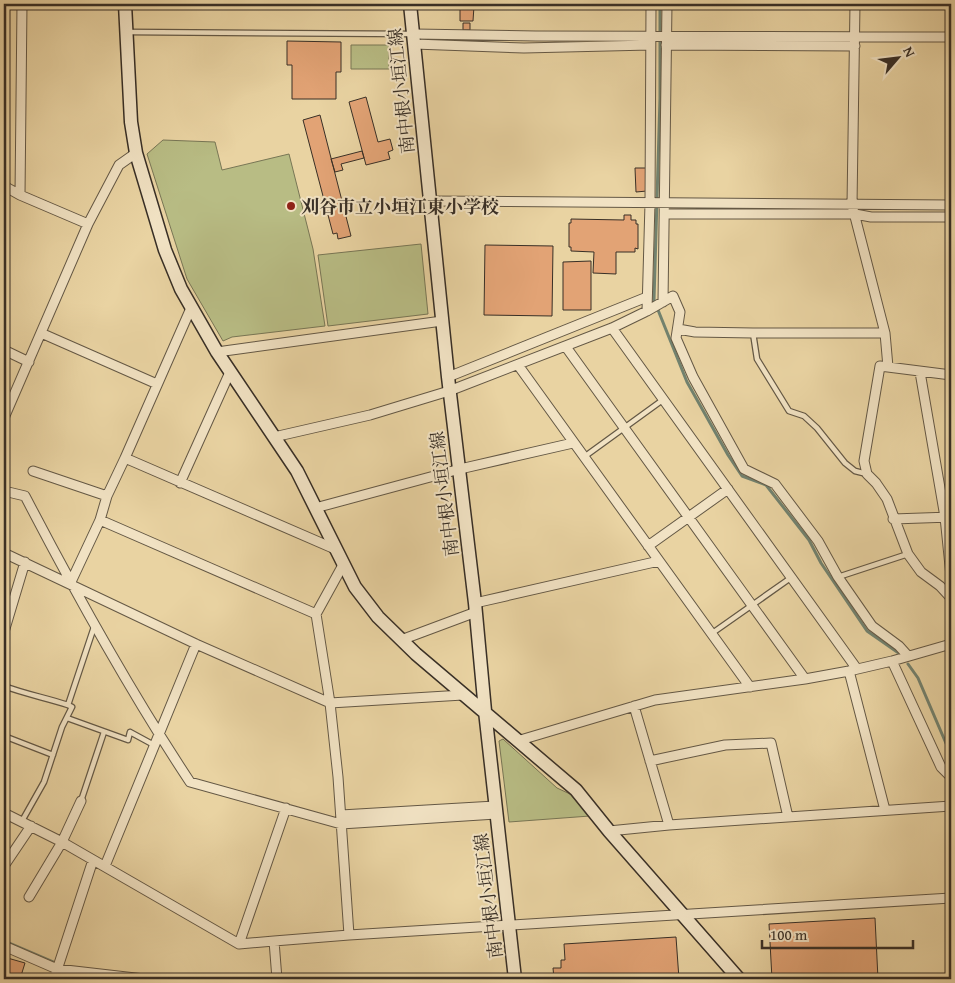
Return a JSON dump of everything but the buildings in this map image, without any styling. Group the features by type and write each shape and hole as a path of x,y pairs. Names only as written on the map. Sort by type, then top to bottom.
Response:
{"street":[{"path":"20,195 22,4"},
{"path":"125,4 131,122 136,153 165,250 180,289 217,352 296,471 356,588 401,640 576,790 682,916 739,979"},
{"name":"南中根小垣江線","path":"410,4 449,391 460,469 484,711 515,979"},
{"path":"649,310 647,297 651,203 651,4"},
{"path":"662,302 665,214 667,4"},
{"path":"855,4 854,209 885,333 888,367"},
{"path":"414,39 855,41 951,37"},
{"path":"4,418 88,224 119,165 136,153"},
{"path":"4,186 20,195 88,224"},
{"path":"430,200 665,202 854,209 871,217 951,217"},
{"path":"665,214 951,205"},
{"path":"274,437 370,415 449,391 612,328 674,296 680,312 676,338 693,377 744,469 775,484 818,541 838,577 872,626 899,646 908,656"},
{"path":"448,377 647,297"},
{"path":"70,584 100,520 107,496 191,308"},
{"path":"217,352 442,321"},
{"path":"612,328 792,577 853,670 885,810"},
{"path":"678,329 695,332 885,333"},
{"path":"41,333 157,384"},
{"path":"566,347 805,680"},
{"path":"4,350 29,362"},
{"path":"518,365 750,687"},
{"path":"951,375 880,366 864,462 867,474 887,499 908,554 921,572 940,586 951,598"},
{"path":"180,483 230,372"},
{"path":"920,372 948,517 951,576"},
{"path":"315,508 460,469 573,443"},
{"path":"125,458 335,549"},
{"path":"33,471 107,496"},
{"path":"648,546 728,489"},
{"path":"4,491 25,496 94,627 159,736 190,782 286,808 341,820 496,810"},
{"path":"893,518 948,517"},
{"path":"100,520 316,614"},
{"path":"4,552 196,644 330,703 463,695"},
{"path":"401,640 475,607 659,561"},
{"path":"4,632 25,562"},
{"path":"343,565 316,614 330,703 349,935"},
{"path":"105,866 196,644"},
{"path":"517,741 655,700 805,680 892,661 951,644"},
{"path":"892,661 941,767 951,777"},
{"path":"634,706 669,825"},
{"path":"650,761 725,745 771,742 788,817"},
{"path":"29,897 62,842 80,801"},
{"path":"609,831 669,825 951,806"},
{"path":"239,944 286,808"},
{"path":"4,813 62,842 239,944 349,935 951,898"},
{"path":"4,866 27,823"},
{"path":"54,979 93,860"},
{"path":"274,941 277,979"},
{"path":"4,946 57,968 144,979"}],"lane":[{"path":"127,32 414,39"},
{"path":"753,333 757,358 789,411 804,416 817,428 845,463 855,471 867,474"},
{"path":"584,458 664,399"},
{"path":"838,577 908,554"},
{"path":"711,634 792,577"},
{"path":"68,706 94,627"},
{"path":"4,686 31,696 48,698 72,707 62,727 54,755 27,823"},
{"path":"67,718 128,740 130,732 155,746"},
{"path":"80,801 104,732"},
{"path":"4,736 54,755"}],"green space":[{"path":"351,45 389,45 389,69 351,69"},
{"path":"163,140 215,142 222,170 289,154 313,249 325,326 232,337 223,341 187,279 147,154"},
{"path":"421,244 428,314 328,326 318,255"},
{"path":"503,739 557,788 570,794 590,816 509,822 499,741"}],"waterway":[{"path":"660,4 660,98 654,300 687,382 742,476 766,485 809,540 821,563 867,631 900,654"},
{"path":"908,664 918,678 951,755"},
{"path":"4,941 53,962"},
{"path":"144,975 175,979"},
{"path":"236,979 272,977"}],"place":[{"name":"刈谷市立小垣江東小学校","path":"291,206"}]}
